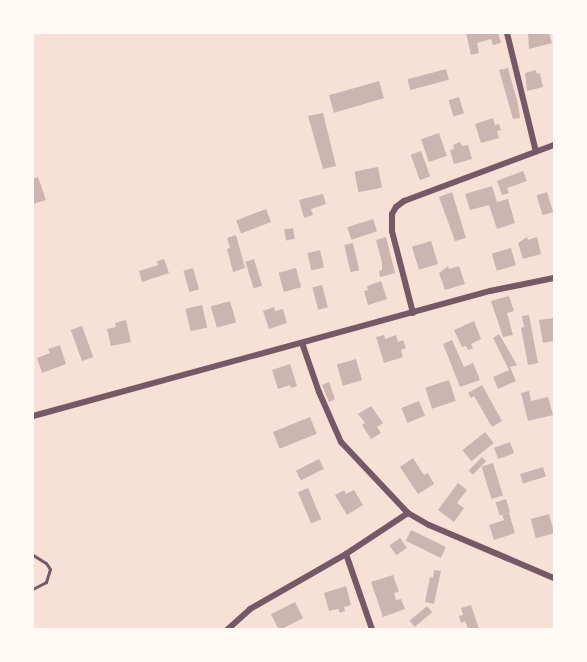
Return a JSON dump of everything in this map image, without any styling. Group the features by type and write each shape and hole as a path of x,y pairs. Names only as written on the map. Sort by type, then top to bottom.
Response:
{"street":[{"path":"507,33 537,152"},
{"path":"413,313 392,231 392,214 396,207 404,201 554,145"},
{"path":"33,416 490,291 554,278"},
{"path":"302,343 319,392 341,442 408,513 429,525 554,578"},
{"path":"228,629 250,609 346,554 408,513"},
{"path":"346,554 372,629"}],"lane":[{"path":"33,555 46,563 50,569 46,582 33,589"}],"building":[{"path":"466,33 498,33 501,43 493,45 491,39 477,43 479,53 471,55"},
{"path":"528,33 549,33 552,43 529,49"},
{"path":"508,68 520,118 513,119 499,70"},
{"path":"446,69 449,80 410,90 407,79"},
{"path":"536,70 537,74 540,73 543,87 527,91 525,73"},
{"path":"379,81 384,98 334,113 329,95"},
{"path":"459,97 464,113 453,116 448,100"},
{"path":"323,113 336,166 323,169 308,116"},
{"path":"493,118 495,125 499,124 501,130 497,131 499,138 481,143 475,124"},
{"path":"439,133 447,156 429,162 421,139"},
{"path":"460,142 462,146 468,145 472,159 454,164 450,150 454,149 453,145"},
{"path":"421,151 430,176 420,180 411,155"},
{"path":"378,167 382,188 358,192 354,172"},
{"path":"523,171 527,181 507,188 509,193 502,195 497,181"},
{"path":"38,177 46,200 33,204 33,179"},
{"path":"492,186 497,202 508,199 515,223 497,229 489,205 470,210 465,194"},
{"path":"452,192 466,238 455,241 439,197"},
{"path":"547,192 553,212 543,215 536,195"},
{"path":"323,194 326,204 311,209 313,215 304,218 299,200"},
{"path":"266,209 271,222 241,234 236,220"},
{"path":"373,219 377,231 351,240 347,227"},
{"path":"293,228 295,239 286,240 284,230"},
{"path":"236,235 245,268 233,272 227,249 230,248 227,238"},
{"path":"386,237 395,273 380,277 382,262 376,240"},
{"path":"527,237 528,240 537,237 541,254 523,259 518,243"},
{"path":"431,241 438,264 419,270 412,247"},
{"path":"353,243 359,270 351,272 344,245"},
{"path":"511,248 516,265 497,271 492,254"},
{"path":"320,250 324,268 311,270 307,253"},
{"path":"164,259 169,273 142,282 139,271 158,265 157,261"},
{"path":"254,259 262,286 254,288 245,262"},
{"path":"448,266 449,269 459,266 465,284 445,290 439,273"},
{"path":"193,268 199,289 189,292 183,271"},
{"path":"296,268 301,287 284,292 279,273"},
{"path":"381,281 387,299 368,305 364,291 368,290 367,286"},
{"path":"322,285 328,307 318,310 312,288"},
{"path":"509,296 514,311 507,313 513,335 503,337 491,301"},
{"path":"230,301 236,322 217,328 211,307"},
{"path":"202,305 207,327 191,331 185,309"},
{"path":"274,307 275,311 283,309 287,323 269,329 263,311"},
{"path":"529,315 538,363 528,365 521,328 524,327 522,316"},
{"path":"554,318 554,341 543,343 539,320"},
{"path":"126,320 131,342 111,346 107,329 116,327 115,323"},
{"path":"474,321 481,339 471,344 473,348 468,350 466,346 462,347 454,330"},
{"path":"82,326 93,357 82,361 71,330"},
{"path":"499,334 517,365 510,367 516,381 498,389 493,377 509,370 493,338"},
{"path":"384,335 385,339 396,335 398,342 403,340 406,348 401,350 403,357 384,363 376,337"},
{"path":"452,340 464,367 473,363 480,380 460,387 443,344"},
{"path":"60,345 66,364 42,373 37,358 50,353 48,349"},
{"path":"356,359 362,380 343,386 337,365"},
{"path":"290,364 297,386 291,388 290,385 278,389 272,370"},
{"path":"449,380 456,401 432,409 425,388"},
{"path":"329,382 335,399 329,402 322,385"},
{"path":"482,385 502,421 492,427 474,396 471,398 468,393"},
{"path":"529,391 531,401 548,397 553,415 528,421 521,393"},
{"path":"419,401 425,416 407,423 401,408"},
{"path":"371,406 383,423 377,427 381,433 371,439 362,425 365,423 358,414"},
{"path":"310,417 317,434 280,449 273,432"},
{"path":"485,432 494,443 471,461 462,450"},
{"path":"510,442 514,453 498,459 494,448"},
{"path":"482,457 486,461 473,475 469,470"},
{"path":"413,458 424,475 428,473 434,484 418,494 400,467"},
{"path":"319,459 324,469 301,481 296,471"},
{"path":"493,463 503,496 491,499 482,467"},
{"path":"543,467 546,477 523,484 520,474"},
{"path":"458,483 467,490 457,503 464,508 454,522 438,510"},
{"path":"308,488 321,519 311,524 298,492"},
{"path":"344,490 346,494 354,490 363,505 347,515 335,495"},
{"path":"506,499 510,512 500,516 495,502"},
{"path":"509,513 515,533 494,540 489,525 504,520 502,515"},
{"path":"549,514 554,533 536,538 531,519"},
{"path":"411,530 446,547 441,558 406,541"},
{"path":"400,538 407,548 396,555 389,545"},
{"path":"434,570 441,571 434,604 425,602 430,577 433,578"},
{"path":"393,575 399,592 394,593 396,600 401,599 405,609 383,617 371,582"},
{"path":"346,586 351,605 344,607 345,611 340,613 338,609 329,611 324,593"},
{"path":"295,602 303,618 278,629 271,614"},
{"path":"471,605 479,629 468,629 465,621 461,623 459,616 463,615 461,608"},
{"path":"427,606 432,612 415,627 409,621"}]}
